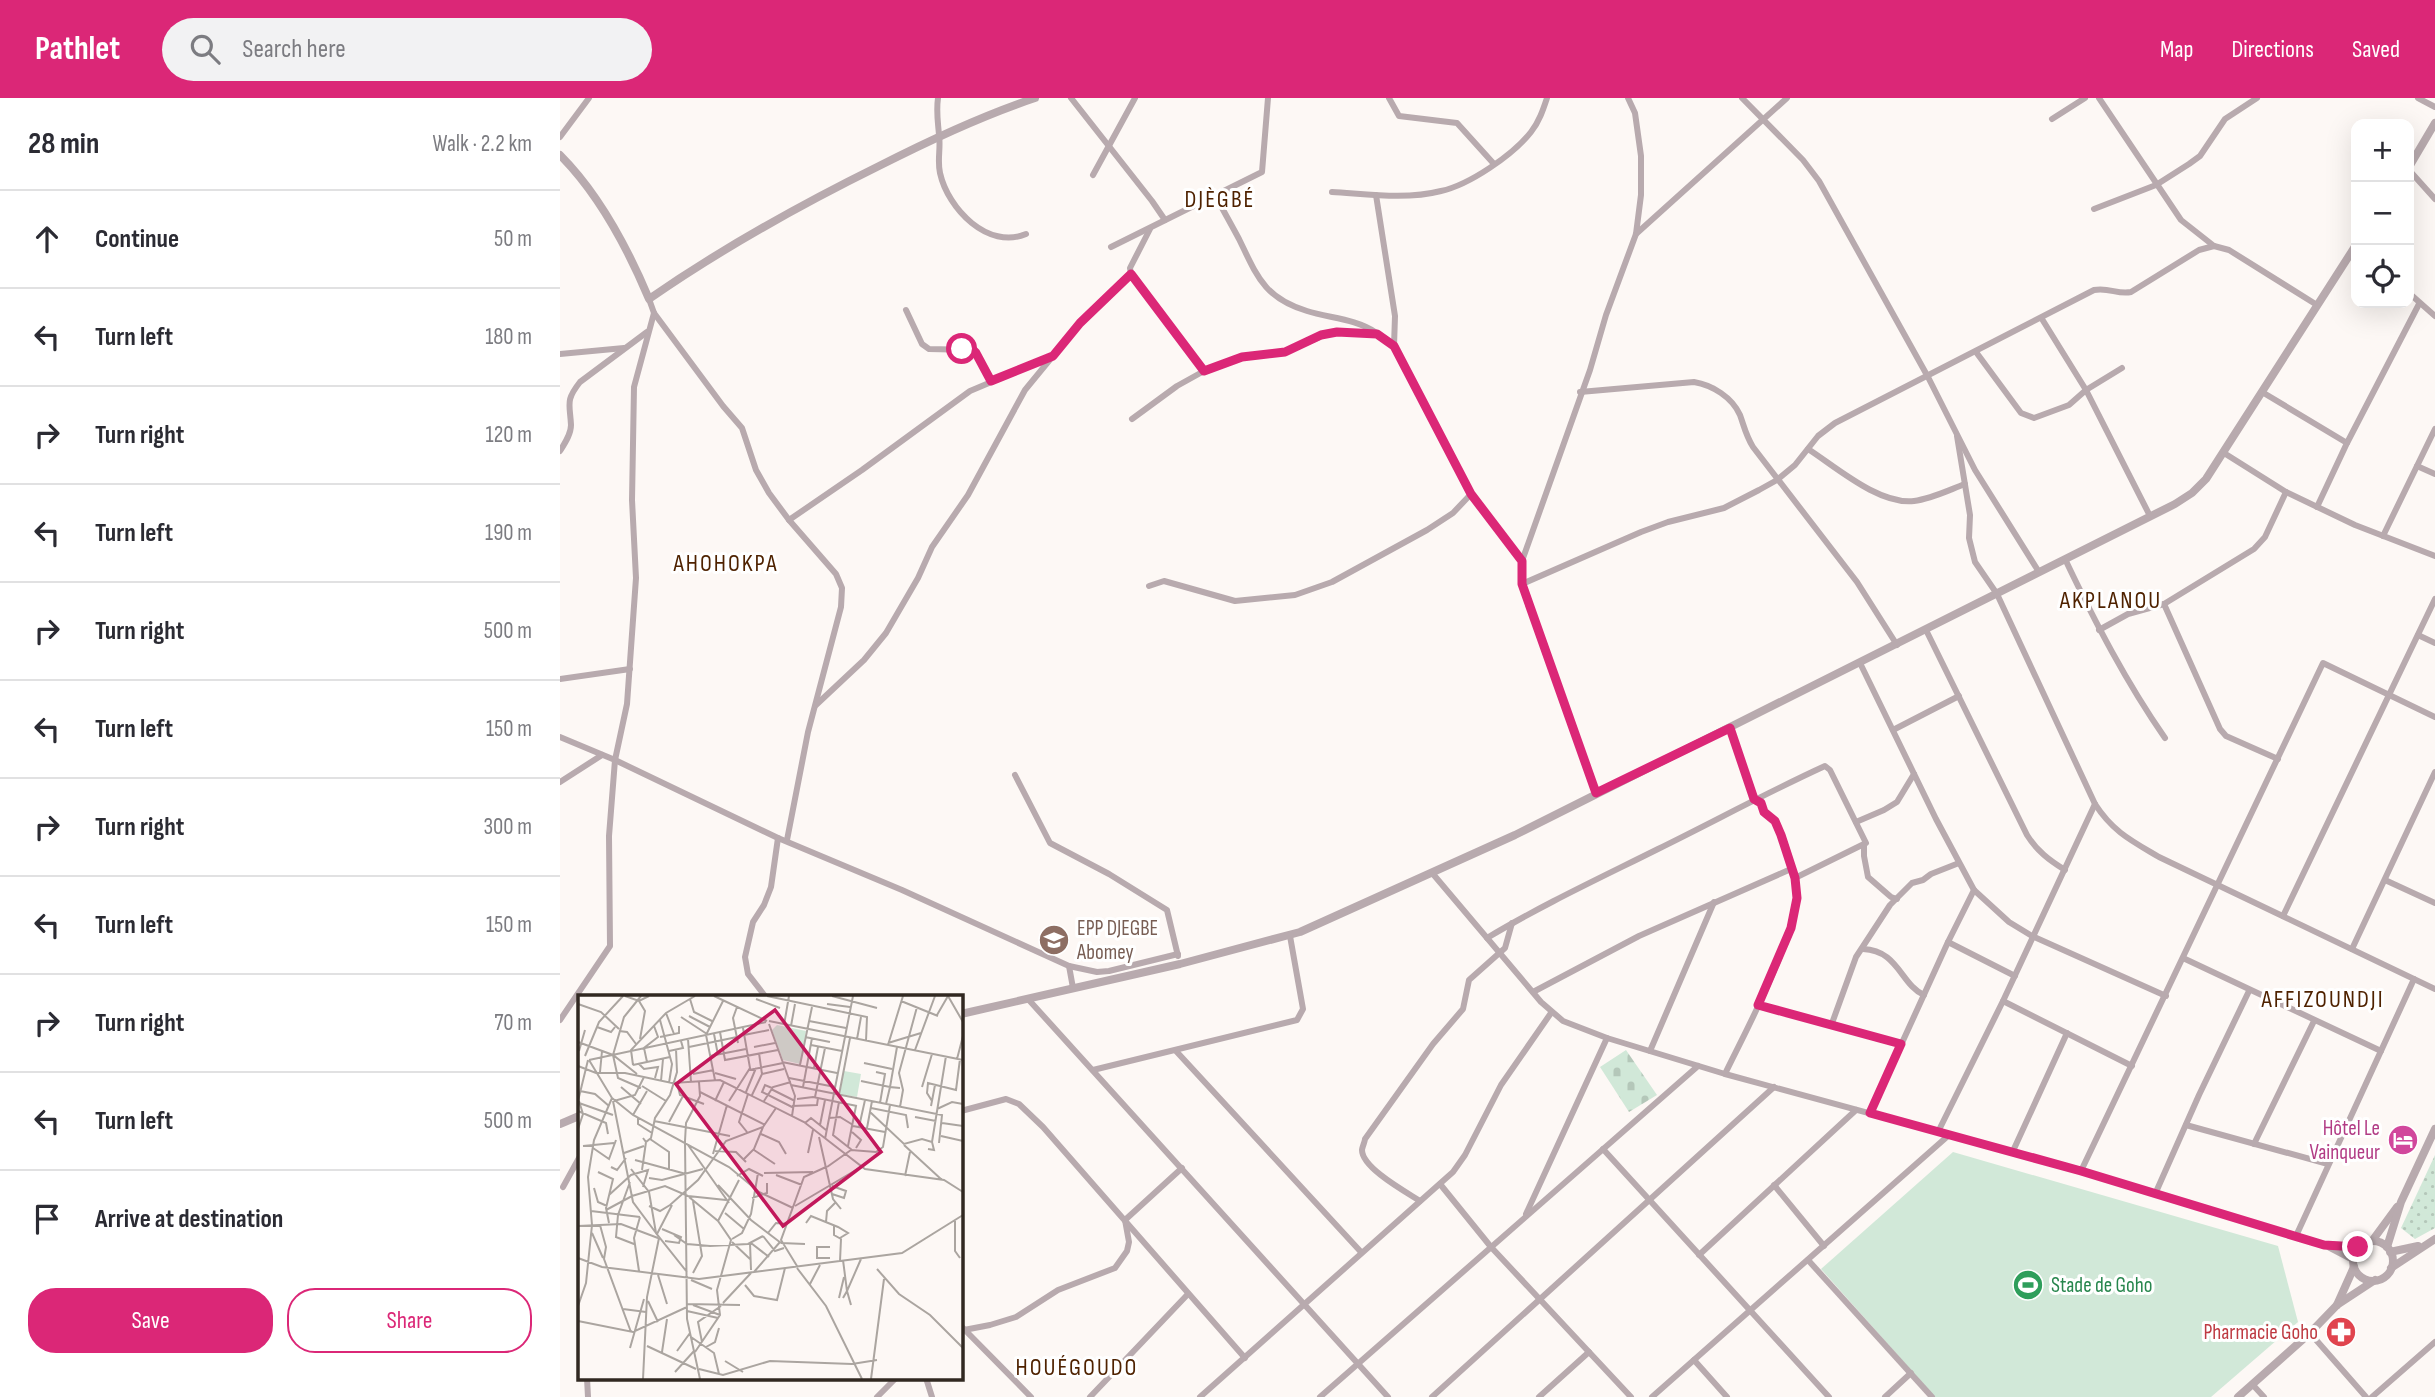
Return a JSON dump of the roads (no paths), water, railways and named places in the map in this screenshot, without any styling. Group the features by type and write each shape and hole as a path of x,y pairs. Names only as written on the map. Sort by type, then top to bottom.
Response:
{"street":[{"path":"560,137 589,98"},
{"path":"938,98 936,112 940,136 940,175 948,192 969,220 982,231 998,238 1013,239 1026,234"},
{"path":"649,299 762,228 849,180 940,136 1035,98"},
{"path":"1071,98 1165,220"},
{"path":"1093,175 1135,98"},
{"path":"1111,247 1262,172 1268,98"},
{"path":"1389,98 1399,116 1457,123 1494,164"},
{"path":"1332,192 1427,194 1456,186 1520,145 1540,119 1547,98"},
{"path":"1596,793 1522,584 1522,561 1636,234 1641,195 1641,156 1635,113 1629,98"},
{"path":"1742,98 1803,160 1819,181 1928,377 1975,470 2039,572"},
{"path":"1636,234 1787,98"},
{"path":"2052,119 2085,98"},
{"path":"2098,98 2181,220 2214,246 2229,250 2317,305"},
{"path":"2094,209 2155,185 2195,161 2225,119 2257,98"},
{"path":"2418,98 2435,107"},
{"path":"2414,160 2435,123"},
{"path":"560,155 572,168 620,240 654,313 742,428 756,470 769,493 836,574 842,587 841,607 808,732 787,840"},
{"path":"2414,175 2435,199"},
{"path":"1215,195 1256,276 1270,291 1287,303 1304,310 1360,324 1394,346 1471,494 1522,561"},
{"path":"1376,195 1395,316 1394,346"},
{"path":"1150,228 1130,268 1131,274 1204,371"},
{"path":"1522,584 1641,532 1668,522 1724,508 1777,480 1795,465 1818,436 1835,423 2094,290 2111,289 2124,293 2139,288 2199,250 2214,246"},
{"path":"962,1014 1290,936 1433,874 1897,645 2192,493 2206,479 2224,453 2351,253"},
{"path":"815,706 864,660 886,633 918,578 932,547 968,495 1025,390 1080,323 1131,274"},
{"path":"2414,298 2435,316"},
{"path":"2317,507 2419,304"},
{"path":"906,310 922,344 935,351 974,350 991,381"},
{"path":"560,1020 610,946 609,836 615,760 627,704 636,578 632,500 634,387 654,313"},
{"path":"2042,319 2086,390 2150,516"},
{"path":"560,451 570,434 568,412 572,392 580,382 647,332"},
{"path":"1132,419 1177,386 1204,371 1242,357 1273,355 1297,348 1329,333 1377,334"},
{"path":"560,354 626,348"},
{"path":"1976,352 2014,405 2027,418 2043,416 2068,405 2086,390 2122,368"},
{"path":"789,520 970,391 1053,356"},
{"path":"1580,392 1694,382 1710,386 1735,407 1748,439 1857,582 1897,645"},
{"path":"2262,392 2347,443"},
{"path":"2383,536 2435,429"},
{"path":"1957,436 1970,515 1971,550 1980,572 1997,594 2105,821 2124,837 2160,858 2435,989"},
{"path":"1808,449 1875,492 1903,501 1931,497 1965,484"},
{"path":"2224,453 2286,492 2383,536 2435,556"},
{"path":"2417,467 2435,474"},
{"path":"2099,629 2128,614 2164,604 2260,545 2286,492"},
{"path":"1149,586 1164,581 1235,601 1295,595 1332,582 1427,530 1453,513 1471,494"},
{"path":"2065,559 2099,629 2131,686 2165,738"},
{"path":"2283,916 2435,599"},
{"path":"2164,604 2220,729 2227,736 2277,759"},
{"path":"1926,630 2027,835 2035,848 2065,870"},
{"path":"2418,635 2435,643"},
{"path":"1860,663 1974,890 2009,922 2032,936 2166,996"},
{"path":"2081,1171 2323,663 2435,717"},
{"path":"560,679 630,669"},
{"path":"1893,730 1959,696"},
{"path":"1725,1073 1791,928 1797,898 1795,878 1777,825 1764,812 1761,803 1754,799 1730,728"},
{"path":"560,737 615,760 778,838 1069,965 1097,972 1109,971 1178,954"},
{"path":"560,782 602,755"},
{"path":"1487,938 1754,799 1825,766 1830,770 1866,841 1864,856 1868,877 1897,899"},
{"path":"2352,950 2435,772"},
{"path":"1856,822 1897,802 1914,774"},
{"path":"1016,775 1050,843 1167,909 1180,964"},
{"path":"1938,1132 2015,976 2095,804"},
{"path":"764,995 748,974 745,957 753,922 771,887 778,838"},
{"path":"1795,878 1864,846"},
{"path":"1831,1026 1856,957 1878,922 1912,883 1959,863"},
{"path":"1533,992 1609,952 1791,869"},
{"path":"1433,874 1551,1013 1577,1027 1698,1066 2013,1151 2157,1192 2296,1236 2324,1245 2354,1263 2360,1276 2375,1280"},
{"path":"2385,880 2435,903"},
{"path":"1870,1113 1974,890"},
{"path":"1650,1051 1714,902"},
{"path":"1420,1201 1372,1168 1362,1149 1365,1139 1433,1044 1463,1009 1469,980 1500,954 1507,943 1512,923"},
{"path":"1093,1070 1291,1023 1301,1016 1303,1009 1290,936"},
{"path":"1948,942 2015,976"},
{"path":"1863,948 1879,953 1897,965 1914,989 1924,995"},
{"path":"2183,958 2381,1051"},
{"path":"1069,965 1073,989"},
{"path":"2296,1236 2414,979"},
{"path":"2157,1192 2249,991"},
{"path":"1028,999 1388,1397"},
{"path":"2003,1001 2132,1066"},
{"path":"1758,1005 1901,1044"},
{"path":"1200,1397 1440,1184 1465,1155 1501,1085 1551,1013"},
{"path":"2254,1144 2314,1021"},
{"path":"2013,1151 2067,1033"},
{"path":"1525,1217 1607,1038"},
{"path":"1176,1051 1361,1252"},
{"path":"1320,1397 1698,1066"},
{"path":"1432,1397 1774,1087"},
{"path":"962,1111 1006,1099 1019,1104 1043,1127 1245,1358"},
{"path":"1699,1255 1856,1110"},
{"path":"561,1121 578,1116"},
{"path":"2186,1125 2328,1164"},
{"path":"2391,1268 2389,1250 2401,1202 2435,1129"},
{"path":"1652,1397 1949,1135"},
{"path":"1603,1149 1829,1397"},
{"path":"563,1188 578,1160"},
{"path":"1125,1220 1182,1168"},
{"path":"1440,1184 1491,1247 1631,1397"},
{"path":"1774,1185 1824,1246"},
{"path":"2324,1245 2358,1247 2372,1241 2401,1202"},
{"path":"962,1328 989,1325 1016,1317 1058,1290 1115,1268 1127,1251 1129,1241 1125,1220"},
{"path":"2238,1397 2337,1306 2385,1276 2391,1268 2435,1239"},
{"path":"2372,1241 2389,1250 2424,1245"},
{"path":"2337,1306 2358,1247"},
{"path":"1808,1260 1932,1397"},
{"path":"1090,1397 1188,1294"},
{"path":"962,1328 1031,1397"},
{"path":"2310,1333 2367,1397"},
{"path":"2372,1397 2435,1342"},
{"path":"1539,1397 1589,1352"},
{"path":"1694,1360 1727,1397"},
{"path":"1885,1397 1911,1373"},
{"path":"877,1397 894,1380"},
{"path":"927,1380 932,1397"},
{"path":"2252,1384 2264,1397"}],"place":[{"name":"EPP DJEGBE Abomey","path":"1054,940"},
{"name":"Hôtel Le Vainqueur","path":"2403,1140"},
{"name":"Stade de Goho","path":"2028,1285"},
{"name":"Pharmacie Goho","path":"2341,1332"}],"district":[{"name":"DJÈGBÉ","path":"1220,199"},
{"name":"AHOHOKPA","path":"726,563"},
{"name":"AKPLANOU","path":"2111,600"},
{"name":"AFFIZOUNDJI","path":"2323,999"},
{"name":"HOUÉGOUDO","path":"1077,1367"}]}
